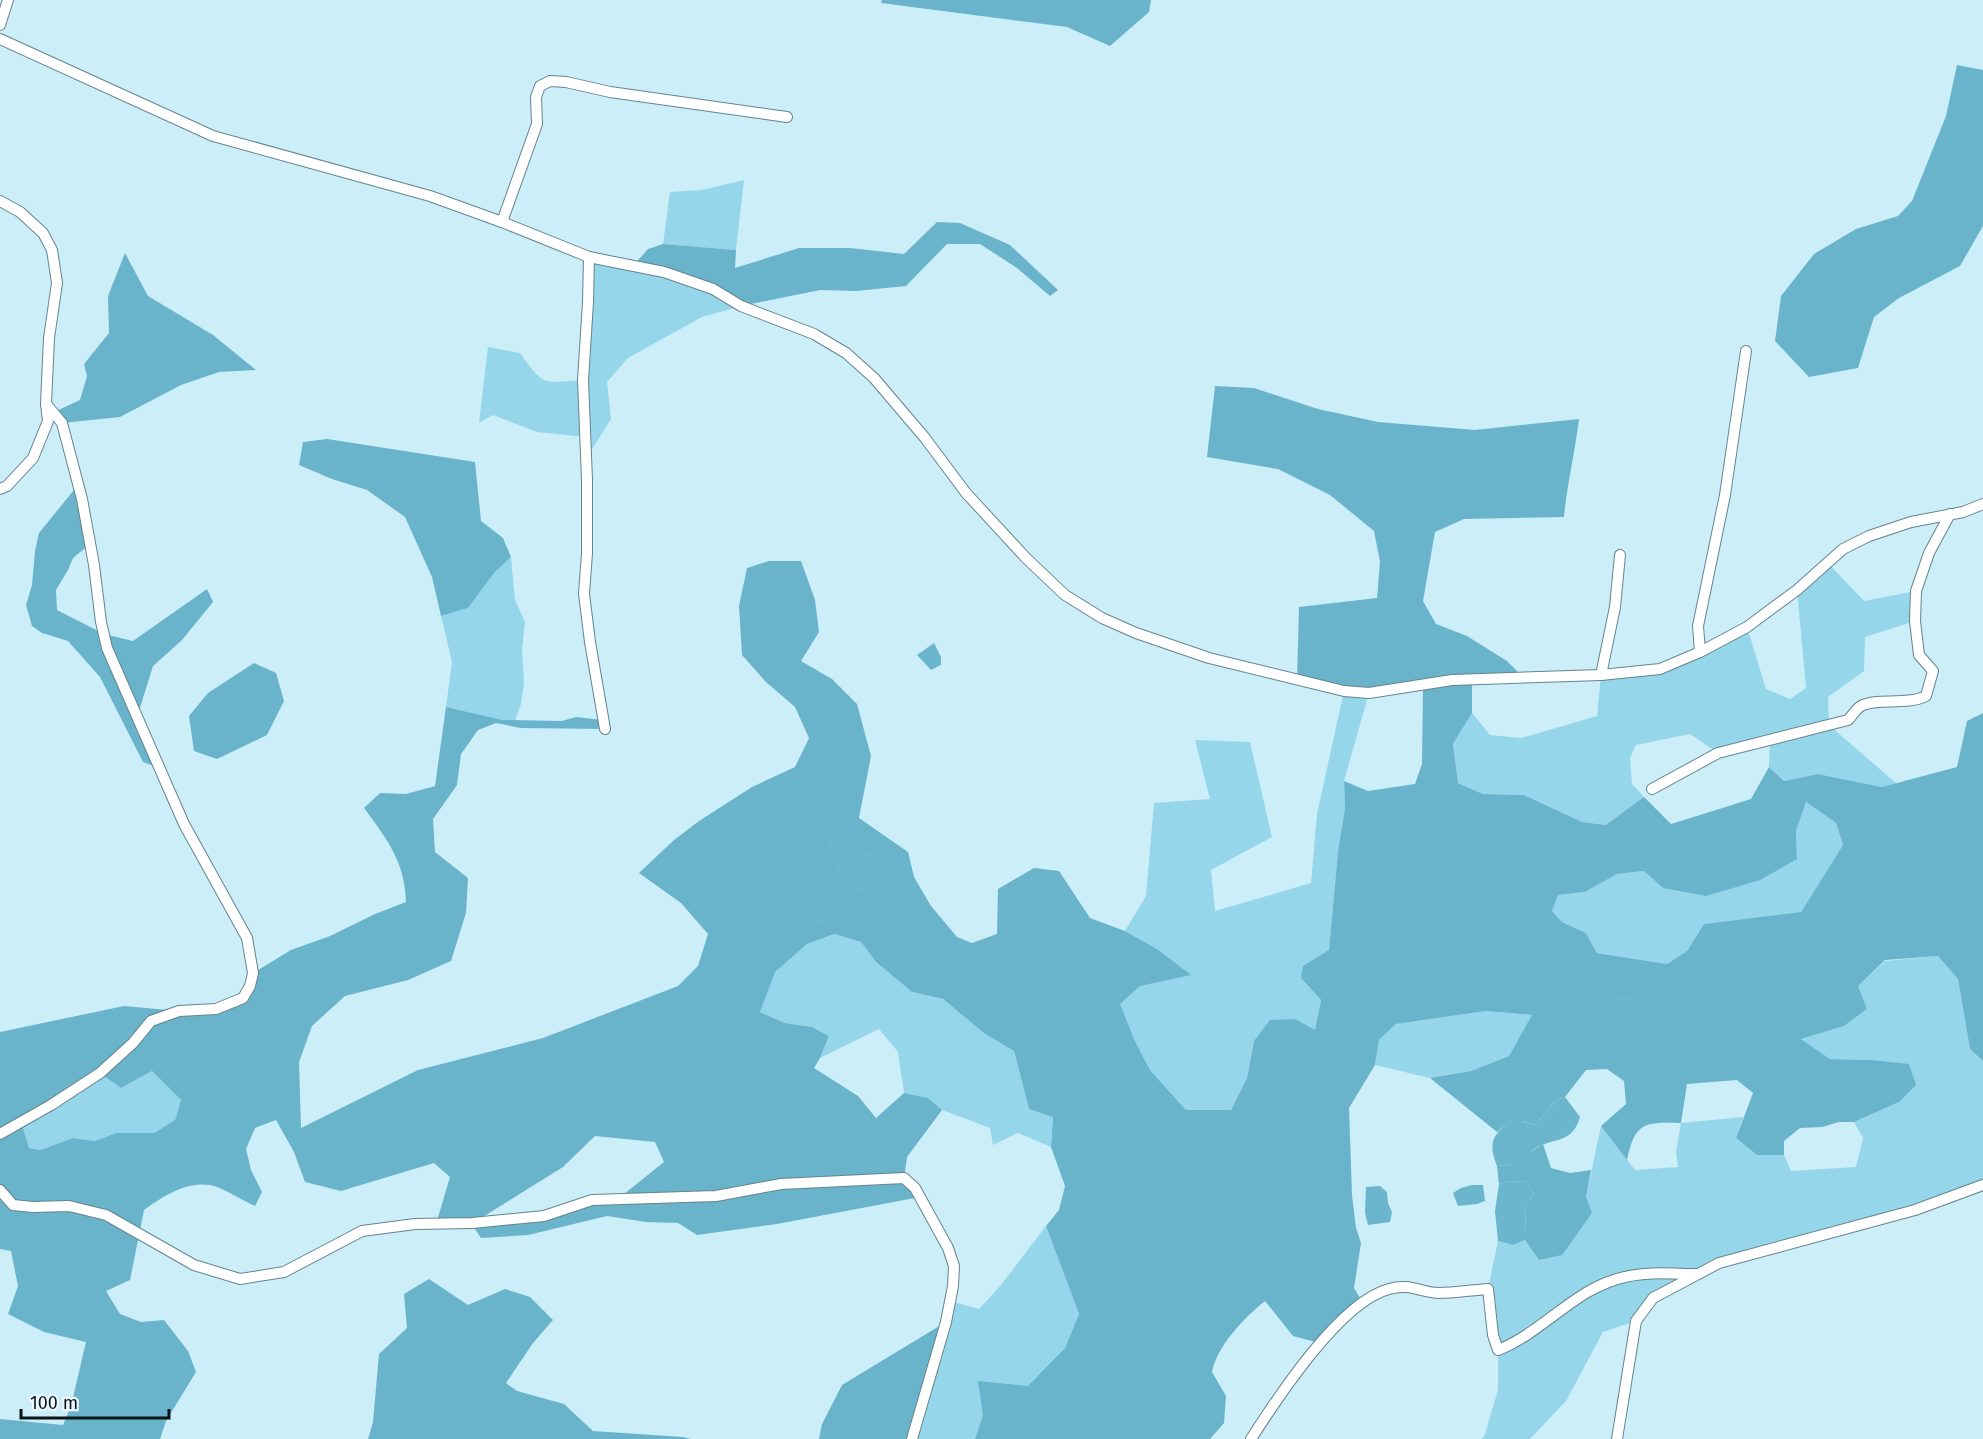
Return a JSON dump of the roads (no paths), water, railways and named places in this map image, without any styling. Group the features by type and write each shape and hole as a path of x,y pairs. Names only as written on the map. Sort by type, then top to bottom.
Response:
{"street":[{"path":"0,25 8,0"},
{"path":"0,39 213,136 430,196 589,257 664,272 713,288 741,306 814,334 846,352 874,378 926,438 966,493 1026,558 1065,595 1102,618 1136,633 1209,658 1344,691 1369,693 1452,680 1600,675 1660,669 1700,652 1747,627 1797,590 1843,549 1869,536 1911,522 1983,504"},
{"path":"502,222 537,124 536,97 540,86 550,81 566,82 610,92 787,117"},
{"path":"0,201 20,212 44,233 52,250 57,283 49,338 46,404 48,421 33,458 7,486 0,489"},
{"path":"589,257 583,380 587,480 587,553 584,594 605,729"},
{"path":"1700,652 1698,626 1725,495 1746,351"},
{"path":"0,1134 51,1105 100,1073 134,1043 152,1021 179,1011 216,1009 243,998 250,986 253,973 247,938 184,824 107,648 80,492 62,423 46,404"},
{"path":"1653,789 1718,753 1848,720 1862,706 1884,702 1915,701 1926,696 1933,671 1919,655 1915,621 1916,591 1929,553 1950,514"},
{"path":"1600,675 1615,607 1620,555"},
{"path":"0,1190 13,1204 33,1207 69,1206 106,1215 194,1265 240,1278 284,1272 362,1231 415,1224 472,1223 544,1216 592,1200 716,1196 781,1184 904,1178 915,1188 948,1248 954,1266 953,1286 946,1322 912,1439"},
{"path":"1617,1439 1635,1321 1653,1298 1719,1263 1915,1210 1983,1185"},
{"path":"1251,1439 1319,1343 1343,1318 1387,1289 1408,1286 1437,1293 1488,1289 1493,1335 1498,1350 1516,1343 1589,1291 1624,1277 1653,1274 1698,1274"}],"waterway":[{"path":"21,1196 44,1177 156,1151 214,1104 273,1103 305,1142 347,1150 686,1026 791,918 912,931 1093,1100 1202,1139 1254,1126 1296,1095 1336,1059 1371,1016 1418,974 1565,996 1654,1000 1956,894 1983,901"},
{"path":"0,1212 6,1212"}]}
